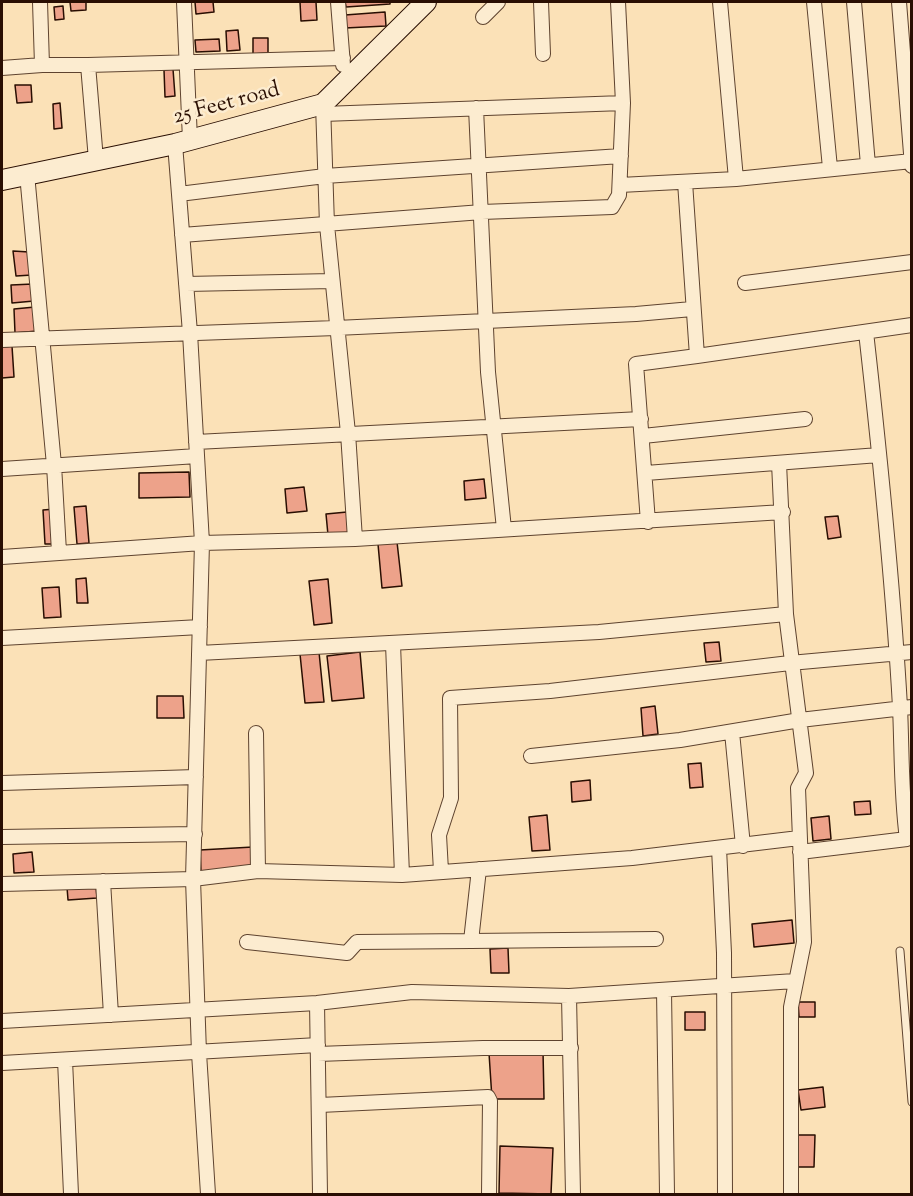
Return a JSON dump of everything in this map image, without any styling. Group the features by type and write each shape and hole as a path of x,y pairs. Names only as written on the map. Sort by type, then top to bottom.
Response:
{"street":[{"path":"39,2 42,65"},
{"path":"184,2 188,64 179,194 190,333 202,543 194,879 199,1053 208,1194"},
{"path":"338,2 344,82"},
{"name":"25 Feet road","path":"2,180 323,109 344,82 426,2"},
{"path":"483,17 498,2"},
{"path":"541,2 543,54"},
{"path":"182,235 482,212 607,208 617,202 620,185 623,103 618,2"},
{"path":"720,2 736,179"},
{"path":"814,2 830,168"},
{"path":"854,2 868,165"},
{"path":"620,185 736,179 830,168 911,163 899,2"},
{"path":"2,68 42,65 188,64 343,58"},
{"path":"88,65 96,160"},
{"path":"355,539 348,433 327,225 323,109 476,108 623,103"},
{"path":"476,108 494,428 504,529"},
{"path":"179,194 325,176 621,156"},
{"path":"27,174 54,465 59,552"},
{"path":"685,182 697,356"},
{"path":"746,283 912,262"},
{"path":"186,284 332,281"},
{"path":"2,340 336,328 692,309"},
{"path":"648,522 636,364 912,325"},
{"path":"2,884 194,879 258,871 402,875 632,858 743,846 909,839 901,779 906,707 895,653 879,455 866,332"},
{"path":"2,469 348,433 494,428 641,419"},
{"path":"643,436 805,419"},
{"path":"646,473 879,455"},
{"path":"779,463 790,663 806,773 798,788 804,942 791,1007 791,1194"},
{"path":"2,557 202,543 355,539 783,512"},
{"path":"199,653 599,632 786,614"},
{"path":"2,638 200,627"},
{"path":"393,644 402,875"},
{"path":"441,871 439,835 451,798 450,698 585,687 790,663 912,652"},
{"path":"531,756 732,732 800,720 906,707"},
{"path":"732,732 743,846"},
{"path":"256,733 258,871"},
{"path":"2,783 196,777"},
{"path":"2,837 195,834"},
{"path":"718,848 723,929 725,1194"},
{"path":"471,941 478,869"},
{"path":"102,881 111,1015"},
{"path":"247,942 347,953 357,942 656,939"},
{"path":"2,1021 317,1003 412,992 569,996 795,981"},
{"path":"664,991 667,1194"},
{"path":"569,996 573,1194"},
{"path":"317,1003 320,1194"},
{"path":"2,1063 318,1049 571,1048"},
{"path":"64,1060 71,1194"},
{"path":"320,1105 488,1097 490,1101 489,1194"}],"lane":[{"path":"900,951 912,1102"}],"building":[{"path":"70,2 86,2 86,10 71,11"},
{"path":"195,2 213,2 214,12 196,14"},
{"path":"300,2 316,2 317,20 301,21"},
{"path":"345,2 390,2 390,4 346,7"},
{"path":"63,6 64,19 55,20 54,7"},
{"path":"385,12 386,26 345,28 345,15"},
{"path":"238,30 240,50 227,51 226,31"},
{"path":"253,38 268,38 268,53 253,54"},
{"path":"219,39 220,51 196,52 195,40"},
{"path":"173,69 175,96 165,97 164,70"},
{"path":"15,85 31,85 32,102 17,103"},
{"path":"60,103 62,128 54,129 53,104"},
{"path":"13,251 29,252 32,275 16,276"},
{"path":"33,284 34,301 12,303 11,285"},
{"path":"35,307 37,331 15,333 14,309"},
{"path":"12,346 14,377 2,378 2,347"},
{"path":"189,472 190,497 139,498 139,473"},
{"path":"484,479 486,498 465,500 464,481"},
{"path":"304,487 307,511 287,513 285,489"},
{"path":"86,506 89,543 77,544 74,507"},
{"path":"55,509 57,544 45,544 43,510"},
{"path":"347,512 349,533 328,535 326,514"},
{"path":"838,516 841,537 828,539 825,517"},
{"path":"397,542 402,586 382,588 378,544"},
{"path":"86,578 88,603 77,603 76,579"},
{"path":"328,579 332,623 314,625 309,581"},
{"path":"59,587 61,617 44,618 42,588"},
{"path":"719,642 721,661 706,662 704,643"},
{"path":"319,652 324,702 305,703 300,654"},
{"path":"360,652 364,698 332,701 327,656"},
{"path":"157,696 183,696 184,718 157,718"},
{"path":"655,706 658,734 643,736 641,708"},
{"path":"701,763 703,787 690,788 688,764"},
{"path":"590,780 591,800 572,802 571,782"},
{"path":"870,801 871,814 855,815 854,802"},
{"path":"547,815 550,850 532,851 529,817"},
{"path":"829,816 831,839 813,841 811,818"},
{"path":"253,847 255,870 201,873 200,850"},
{"path":"32,852 34,872 14,873 13,854"},
{"path":"96,885 97,898 68,900 67,887"},
{"path":"792,920 794,943 754,947 752,924"},
{"path":"508,948 509,973 491,973 490,949"},
{"path":"798,1002 815,1002 815,1017 799,1017"},
{"path":"685,1012 705,1012 705,1030 685,1030"},
{"path":"543,1051 544,1099 492,1099 489,1053"},
{"path":"823,1087 825,1107 801,1110 798,1090"},
{"path":"798,1135 815,1135 814,1167 798,1167"},
{"path":"500,1146 553,1148 551,1194 499,1193"}]}
